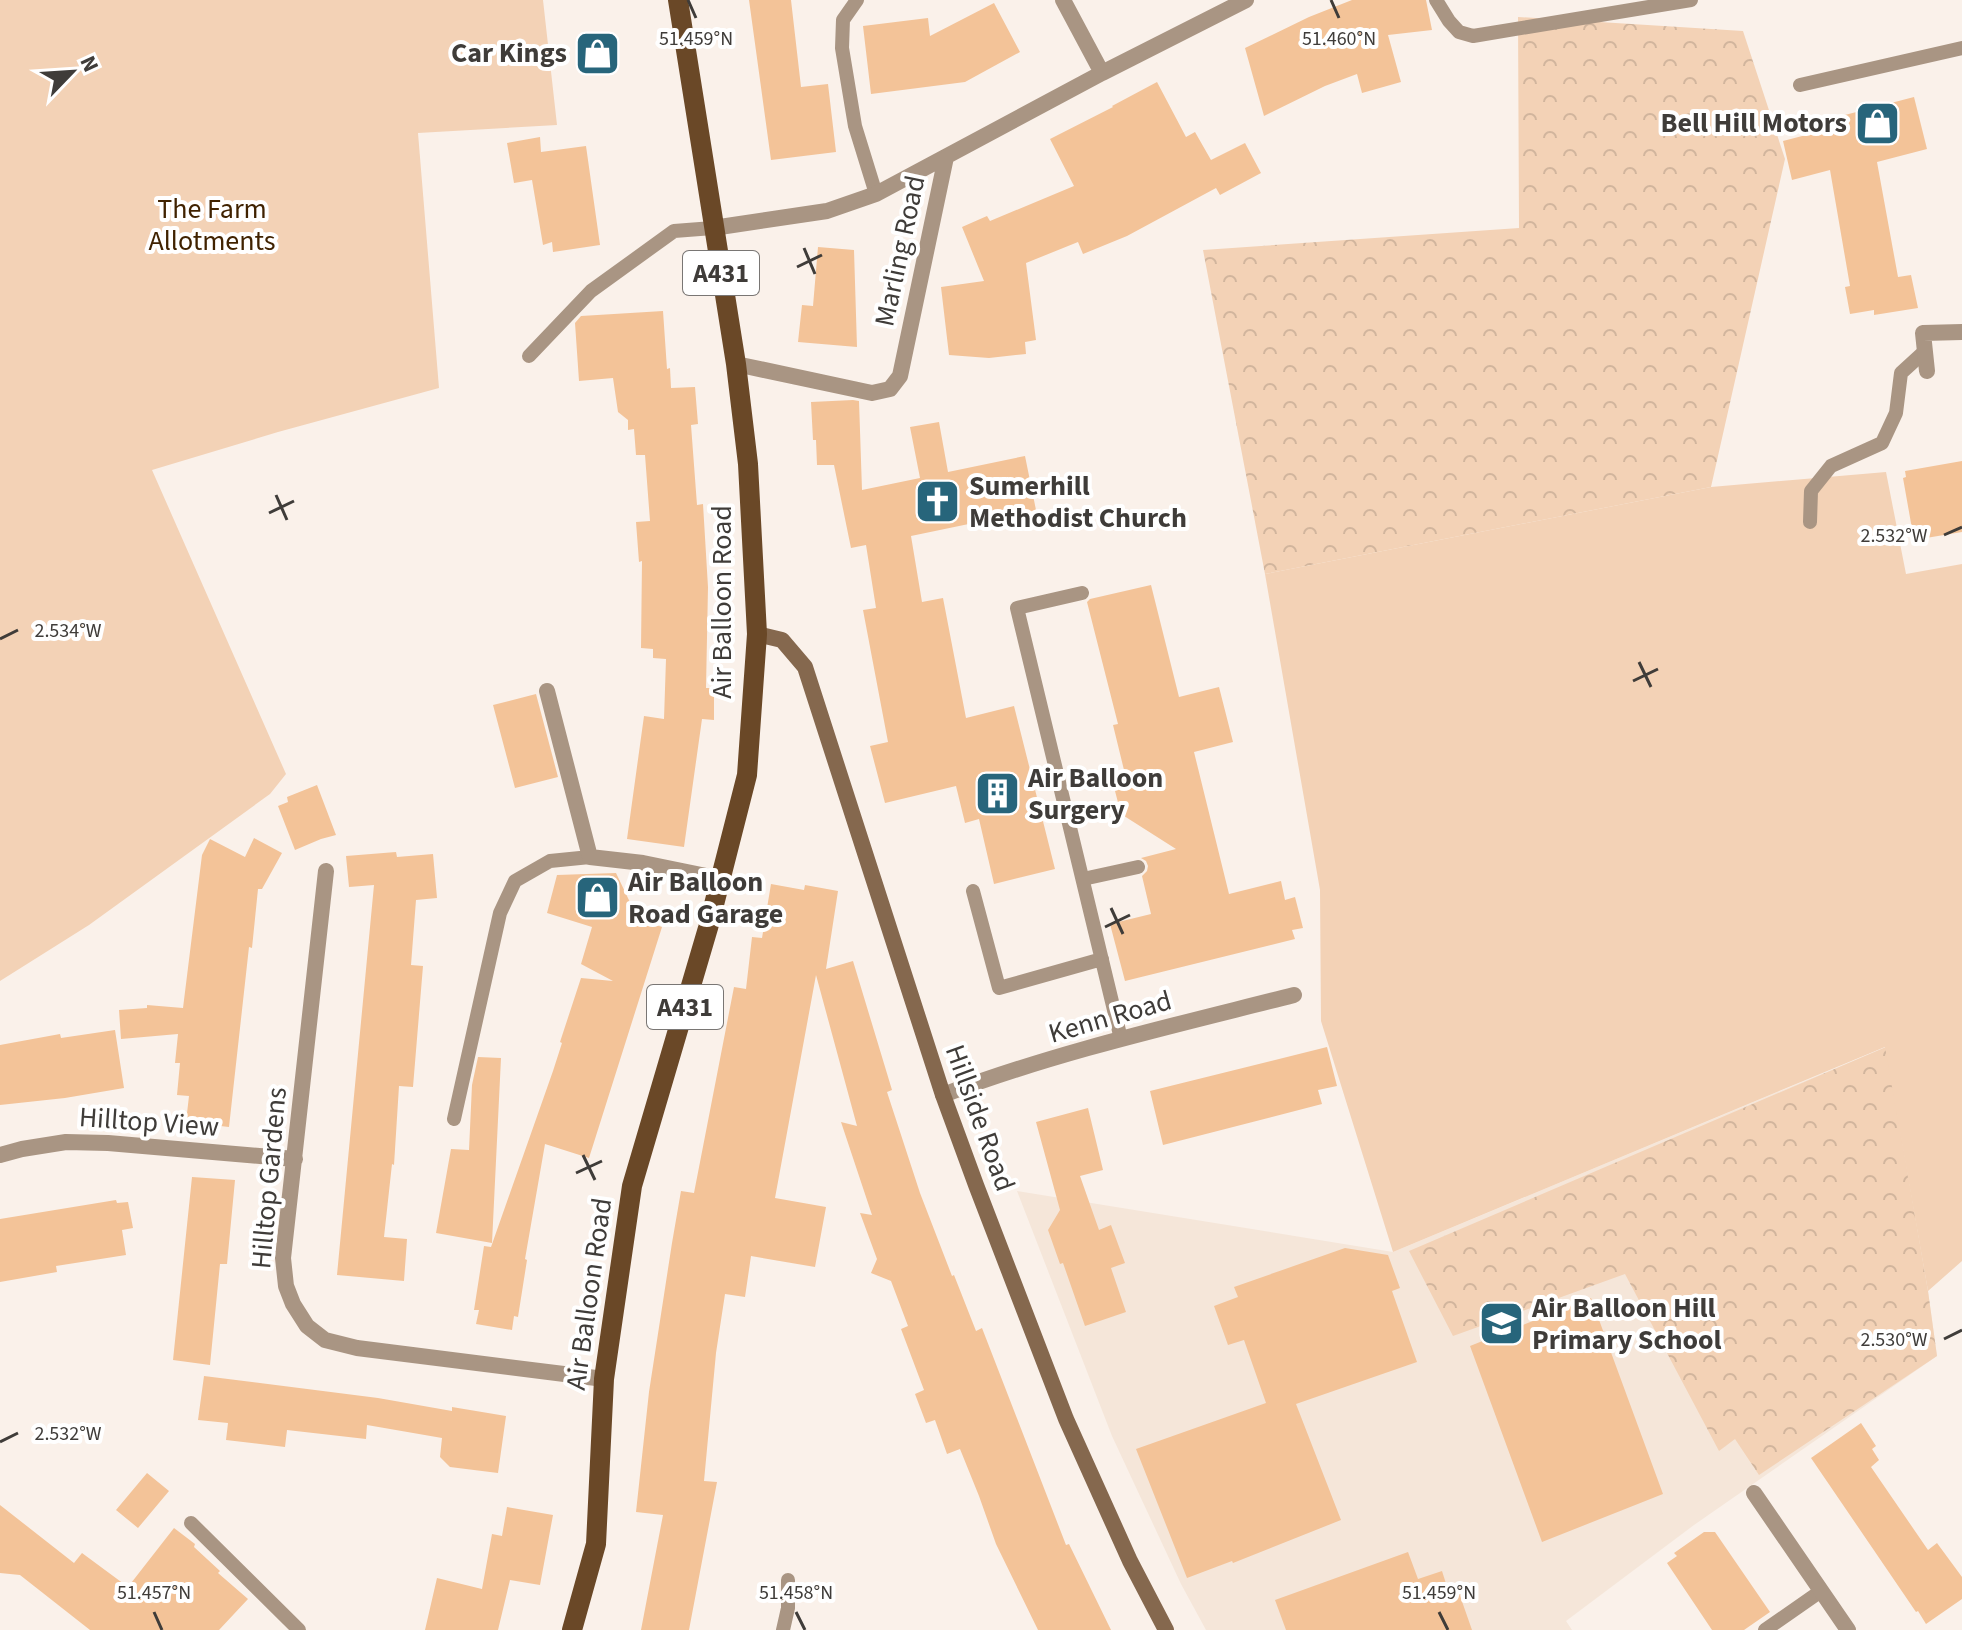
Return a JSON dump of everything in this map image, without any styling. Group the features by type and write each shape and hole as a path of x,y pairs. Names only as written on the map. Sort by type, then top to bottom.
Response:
{"main road":[{"name":"A431","path":"678,0 736,364"},
{"name":"Air Balloon Road","path":"572,1630 596,1544 604,1379 632,1186 708,928 747,775 757,634 748,464 736,364"}],"street":[{"path":"1063,0 1102,73"},
{"name":"Marling Road","path":"736,364 872,393 890,389 900,376 946,157 1246,0"},
{"path":"713,228 827,211 876,194 946,157"},
{"path":"1927,371 1923,333 1962,332"},
{"name":"Hillside Road","path":"757,634 782,640 805,667 943,1095 1066,1419 1130,1561 1166,1630"},
{"path":"547,691 590,857 643,863 721,879"},
{"name":"Hilltop Gardens","path":"326,871 283,1258 286,1286 293,1304 307,1326 325,1340 357,1348 604,1379"},
{"name":"Kenn Road","path":"943,1095 1121,1039 1294,995"},
{"name":"Hilltop View","path":"0,1155 66,1142 295,1159"},
{"path":"1754,1493 1848,1630"}],"lane":[{"path":"857,0 843,20 842,48 855,126 876,194"},
{"path":"1436,0 1459,32 1473,36 1691,0"},
{"path":"1800,85 1962,48"},
{"path":"529,356 591,291 674,231 713,228"},
{"path":"1810,522 1811,491 1831,466 1882,443 1896,413 1901,373 1924,352"},
{"path":"1082,593 1017,608 1121,1039"},
{"path":"454,1119 500,913 515,881 550,861 590,857"},
{"path":"1083,879 1138,867"},
{"path":"973,891 999,988 1102,959"},
{"path":"191,1523 299,1630"},
{"path":"783,1630 788,1608 788,1580"},
{"path":"1765,1630 1821,1591"}],"shaded area":[{"name":"Air Balloon Hill Primary School","path":"1886,1047 1937,1356 1694,1525 1566,1621 1572,1630 1206,1630 1181,1584 1112,1436 1017,1191 1393,1252"}],"green space":[{"name":"The Farm Allotments","path":"0,0 543,0 557,125 418,133 439,388 152,470 286,774 270,794 89,925 0,981"},
{"path":"1518,17 1743,31 1785,159 1711,487 1265,574 1203,250 1519,228"},
{"path":"1886,472 1906,574 1962,564 1962,1261 1928,1291 1885,1047 1393,1252 1321,1021 1320,890 1265,574 1711,487"},
{"path":"1886,1047 1937,1356 1759,1475 1735,1439 1719,1451 1625,1274 1453,1336 1409,1251"}],"building":[{"path":"749,0 791,0 801,87 828,84 836,152 771,160"},
{"path":"1352,0 1426,0 1432,30 1388,35 1401,82 1362,93 1357,74 1264,116 1245,48"},
{"path":"994,3 1020,52 965,82 871,94 863,26 928,18 930,36"},
{"path":"1157,82 1186,137 1195,132 1211,160 1245,143 1261,173 1220,195 1216,188 1127,236 1083,254 1078,242 1026,263 1036,340 1025,342 1026,354 989,358 949,355 941,287 984,281 962,227 987,216 990,221 1074,186 1050,139"},
{"path":"1914,97 1927,149 1877,162 1898,277 1911,275 1918,308 1874,315 1874,310 1850,314 1845,287 1850,286 1830,170 1792,180 1783,141 1829,129 1841,116"},
{"path":"540,137 541,152 586,146 600,245 553,252 552,242 543,245 532,180 514,183 507,143"},
{"path":"818,247 854,250 857,347 798,342 802,305 813,306"},
{"path":"663,311 671,388 695,387 698,424 691,425 697,505 703,504 708,587 706,688 714,688 714,720 702,719 684,847 627,839 644,716 664,719 666,659 653,658 653,649 641,648 642,561 639,562 636,522 650,521 645,455 636,455 634,429 628,430 628,420 618,412 613,378 579,381 575,323 581,316"},
{"path":"859,401 862,490 920,478 910,427 939,422 948,472 1025,456 1036,510 911,536 922,602 943,598 966,718 1014,706 1055,869 994,884 979,819 965,823 956,786 885,803 870,746 888,742 863,610 876,608 866,545 851,548 834,465 817,465 816,440 813,440 811,402"},
{"path":"1962,461 1962,532 1914,540 1903,478 1906,477 1905,471"},
{"path":"1151,585 1179,697 1219,687 1233,742 1194,752 1229,894 1281,881 1285,900 1295,897 1303,928 1292,930 1295,939 1125,981 1110,924 1151,914 1142,876 1148,866 1141,858 1176,849 1121,814 1115,791 1124,770 1113,725 1118,724 1087,602"},
{"path":"536,694 558,777 515,788 493,705"},
{"path":"317,785 336,835 295,850 278,806 288,802 287,797"},
{"path":"254,838 282,853 262,889 258,889 229,1127 186,1122 189,1096 177,1095 180,1063 175,1063 178,1034 121,1039 119,1010 147,1008 147,1005 183,1008 202,855 210,839 245,857"},
{"path":"396,852 397,857 433,854 437,898 416,900 411,965 423,966 413,1087 399,1086 394,1165 384,1237 407,1239 404,1281 337,1275 374,885 349,887 346,856"},
{"path":"616,873 638,919 662,927 589,1158 545,1144 518,1317 514,1316 512,1330 476,1324 479,1310 474,1310 484,1246 491,1247 553,1071 581,978 613,981 581,964 592,927 547,913 557,875"},
{"path":"771,884 804,890 805,885 838,891 826,969 853,961 892,1090 887,1092 920,1193 952,1276 976,1331 982,1328 1066,1545 1069,1544 1111,1630 1038,1630 996,1544 960,1449 947,1454 935,1420 926,1423 915,1394 924,1390 901,1329 908,1326 891,1281 871,1273 877,1259 860,1213 872,1215 841,1122 857,1126 816,975 775,1198 826,1207 815,1267 751,1256 745,1297 725,1294 704,1481 717,1482 689,1630 641,1630 663,1515 636,1512 649,1392 681,1191 694,1193 734,987 746,989 752,937 762,938"},
{"path":"115,1030 124,1088 0,1105 0,1045 60,1034 61,1038"},
{"path":"1327,1047 1337,1086 1318,1090 1322,1104 1163,1145 1150,1091"},
{"path":"478,1057 501,1058 492,1243 436,1233 451,1149 469,1150 472,1085"},
{"path":"1088,1108 1103,1170 1080,1176 1099,1230 1111,1225 1125,1263 1111,1268 1126,1312 1085,1326 1048,1230 1060,1210 1036,1122"},
{"path":"192,1177 235,1180 227,1264 220,1264 210,1365 173,1360"},
{"path":"116,1200 117,1203 128,1202 133,1228 122,1230 126,1255 56,1266 57,1272 0,1282 0,1219"},
{"path":"1345,1248 1388,1255 1400,1288 1392,1291 1417,1362 1296,1404 1341,1520 1187,1578 1136,1449 1266,1403 1244,1340 1228,1345 1214,1306 1238,1297 1234,1287"},
{"path":"1591,1298 1663,1494 1542,1542 1470,1346"},
{"path":"204,1376 506,1416 498,1473 450,1467 440,1457 442,1438 367,1425 366,1439 287,1430 285,1447 226,1440 228,1423 198,1420"},
{"path":"1861,1423 1876,1446 1872,1449 1879,1460 1871,1467 1928,1550 1937,1543 1962,1577 1962,1599 1926,1624 1811,1458"},
{"path":"147,1473 169,1491 138,1528 116,1510"},
{"path":"0,1505 74,1563 82,1553 128,1587 174,1528 195,1544 194,1547 220,1571 218,1573 248,1599 219,1630 90,1630 20,1575 0,1573"},
{"path":"507,1507 553,1515 540,1585 510,1580 498,1630 425,1630 437,1578 482,1589 492,1534 502,1536"},
{"path":"1704,1532 1715,1532 1770,1612 1744,1630 1712,1630 1667,1563 1677,1556 1674,1553"},
{"path":"1408,1552 1418,1579 1442,1571 1449,1593 1458,1590 1472,1630 1286,1630 1275,1600"}],"place":[{"name":"Car Kings","path":"598,53"},
{"name":"Bell Hill Motors","path":"1878,123"},
{"name":"Sumerhill Methodist Church","path":"938,502"},
{"name":"Air Balloon Surgery","path":"997,794"},
{"name":"Air Balloon Road Garage","path":"597,898"},
{"name":"Air Balloon Hill Primary School","path":"1501,1324"}]}
